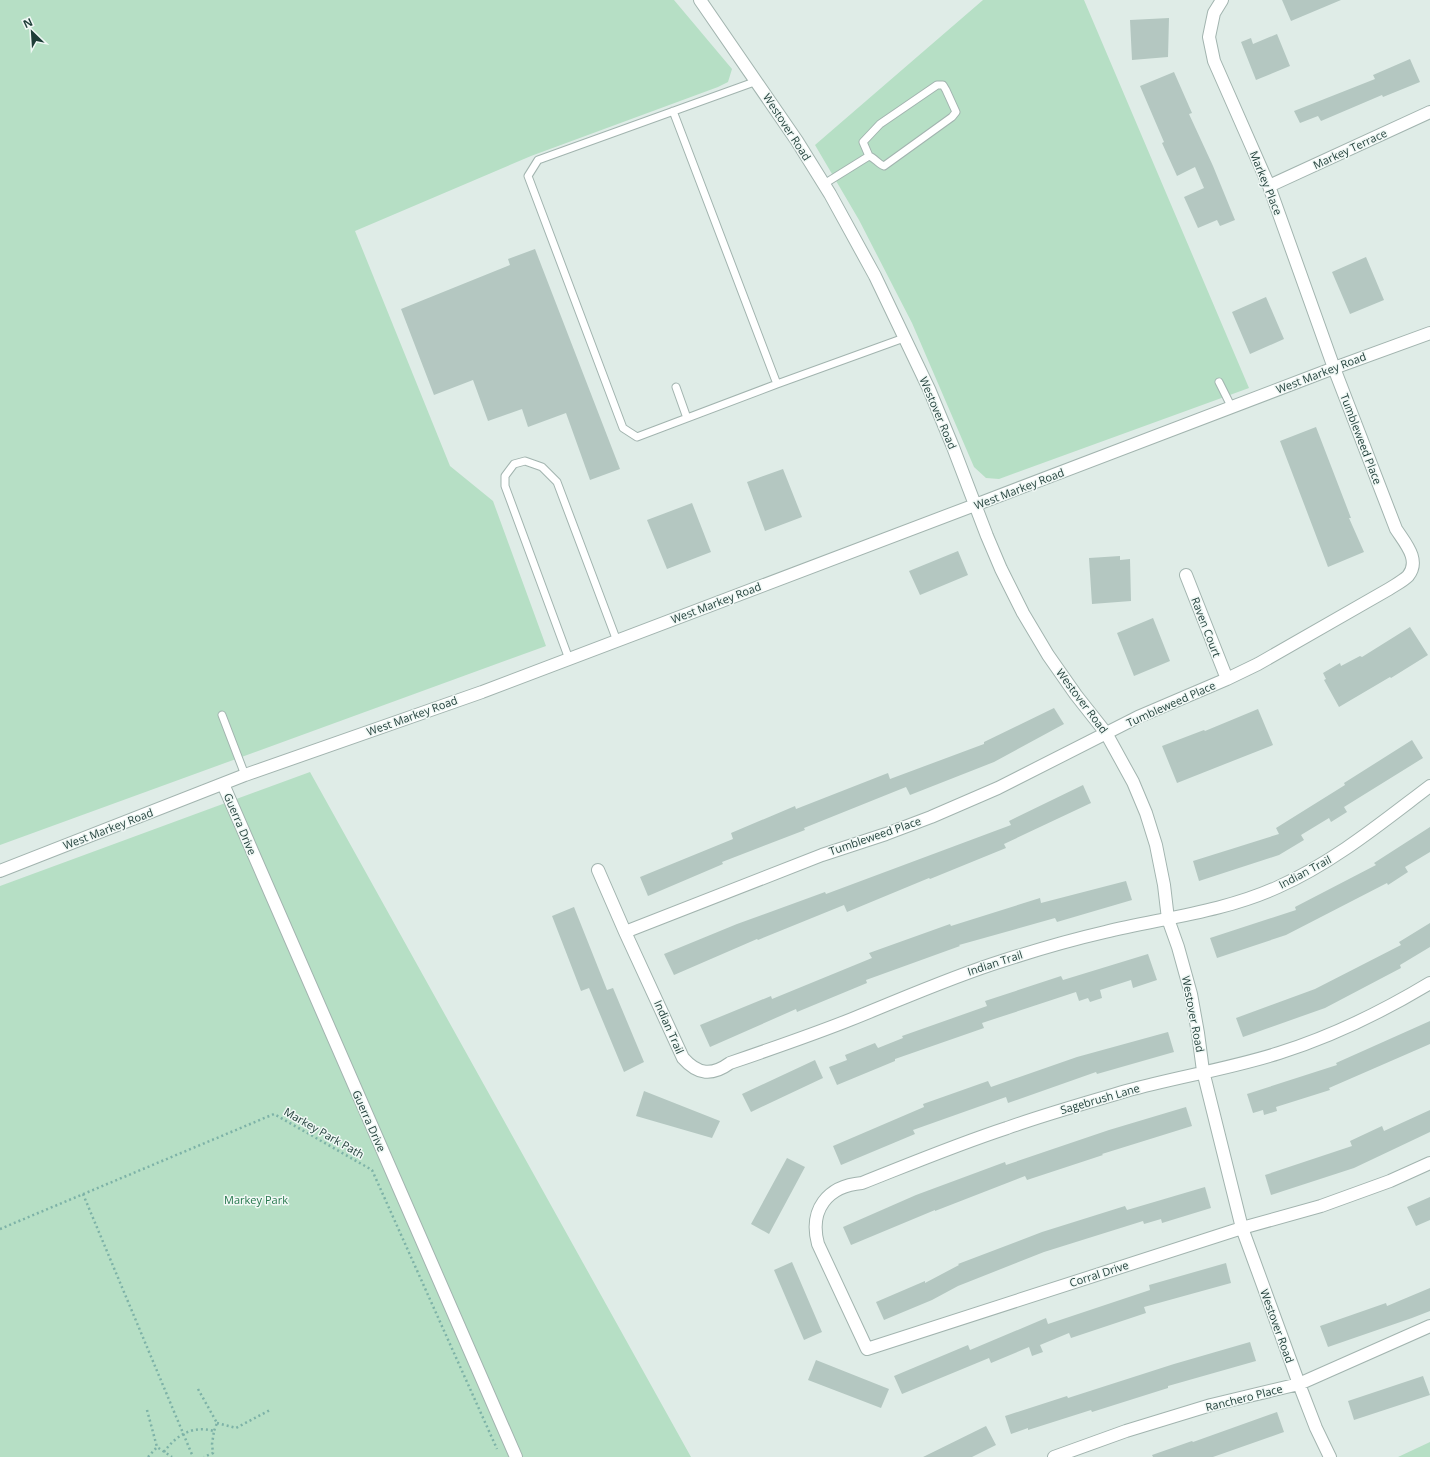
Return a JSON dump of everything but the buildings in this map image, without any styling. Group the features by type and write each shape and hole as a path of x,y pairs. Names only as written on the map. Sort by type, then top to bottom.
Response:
{"street":[{"name":"Westover Road","path":"700,0 797,141 824,184 875,276 929,389 1001,569 1023,613 1048,655 1076,695 1106,733 1133,782 1146,813 1156,845 1164,885 1168,919 1178,947 1191,994 1203,1072 1242,1228 1299,1384 1316,1428 1330,1457"},
{"name":"Markey Place","path":"1222,0 1214,13 1209,37 1214,61 1269,186 1334,368"},
{"name":"Markey Terrace","path":"1269,186 1430,112"},
{"name":"West Markey Road","path":"0,871 246,775 482,692 1334,368 1430,333"},
{"name":"Tumbleweed Place","path":"625,932 822,855 886,834 931,817 998,788 1138,717 1258,664 1389,589 1407,577 1413,567 1413,558 1410,549 1396,529 1334,368"},
{"name":"Raven Court","path":"1186,575 1227,679"},
{"name":"Guerra Drive","path":"223,784 516,1457"},
{"name":"Indian Trail","path":"598,870 683,1058 691,1066 701,1071 714,1072 722,1069 730,1063 846,1021 981,968 1049,946 1105,932 1205,912 1242,901 1312,871 1344,851 1430,786"},
{"name":"Sagebrush Lane","path":"822,1254 815,1232 816,1218 820,1207 827,1196 838,1188 850,1184 862,1183 943,1151 1050,1114 1137,1088 1237,1065 1320,1039 1360,1022 1430,983"},
{"name":"Corral Drive","path":"822,1254 867,1349 1242,1228 1321,1206 1390,1181 1430,1164"},
{"name":"Ranchero Place","path":"1054,1457 1126,1431 1211,1406 1299,1384 1430,1326"}],"lane":[{"path":"757,81 538,160 528,176 623,428 637,437 904,338"},
{"path":"937,85 943,85 956,112 952,117 884,166 873,157 869,156 863,142 880,124 937,85"},
{"path":"673,111 777,384"},
{"path":"824,184 869,156"},
{"path":"1219,382 1232,408"},
{"path":"676,387 687,418"},
{"path":"569,659 505,486 505,476 514,464 525,460 542,467 557,482 617,641"},
{"path":"222,715 246,775"}],"path":[{"name":"Markey Park Path","path":"0,1228 274,1114 372,1170 497,1450"},
{"path":"83,1194 193,1457"},
{"path":"198,1389 217,1423 236,1428 270,1410"},
{"path":"147,1410 157,1447 172,1457"},
{"path":"204,1457 213,1453 212,1444 217,1423"},
{"path":"164,1452 170,1444 183,1433 196,1429 214,1431"},
{"path":"148,1457 157,1447"}],"green space":[{"path":"0,0 674,0 732,69 728,82 531,156 355,231 450,466 493,501 546,646 0,845"},
{"path":"983,0 1084,0 1249,388 999,479 986,478 974,467 912,323 859,220 815,145"},
{"name":"Markey Park","path":"310,772 691,1457 0,1457 0,886"},
{"path":"1430,1442 1430,1457 1398,1457"}]}
